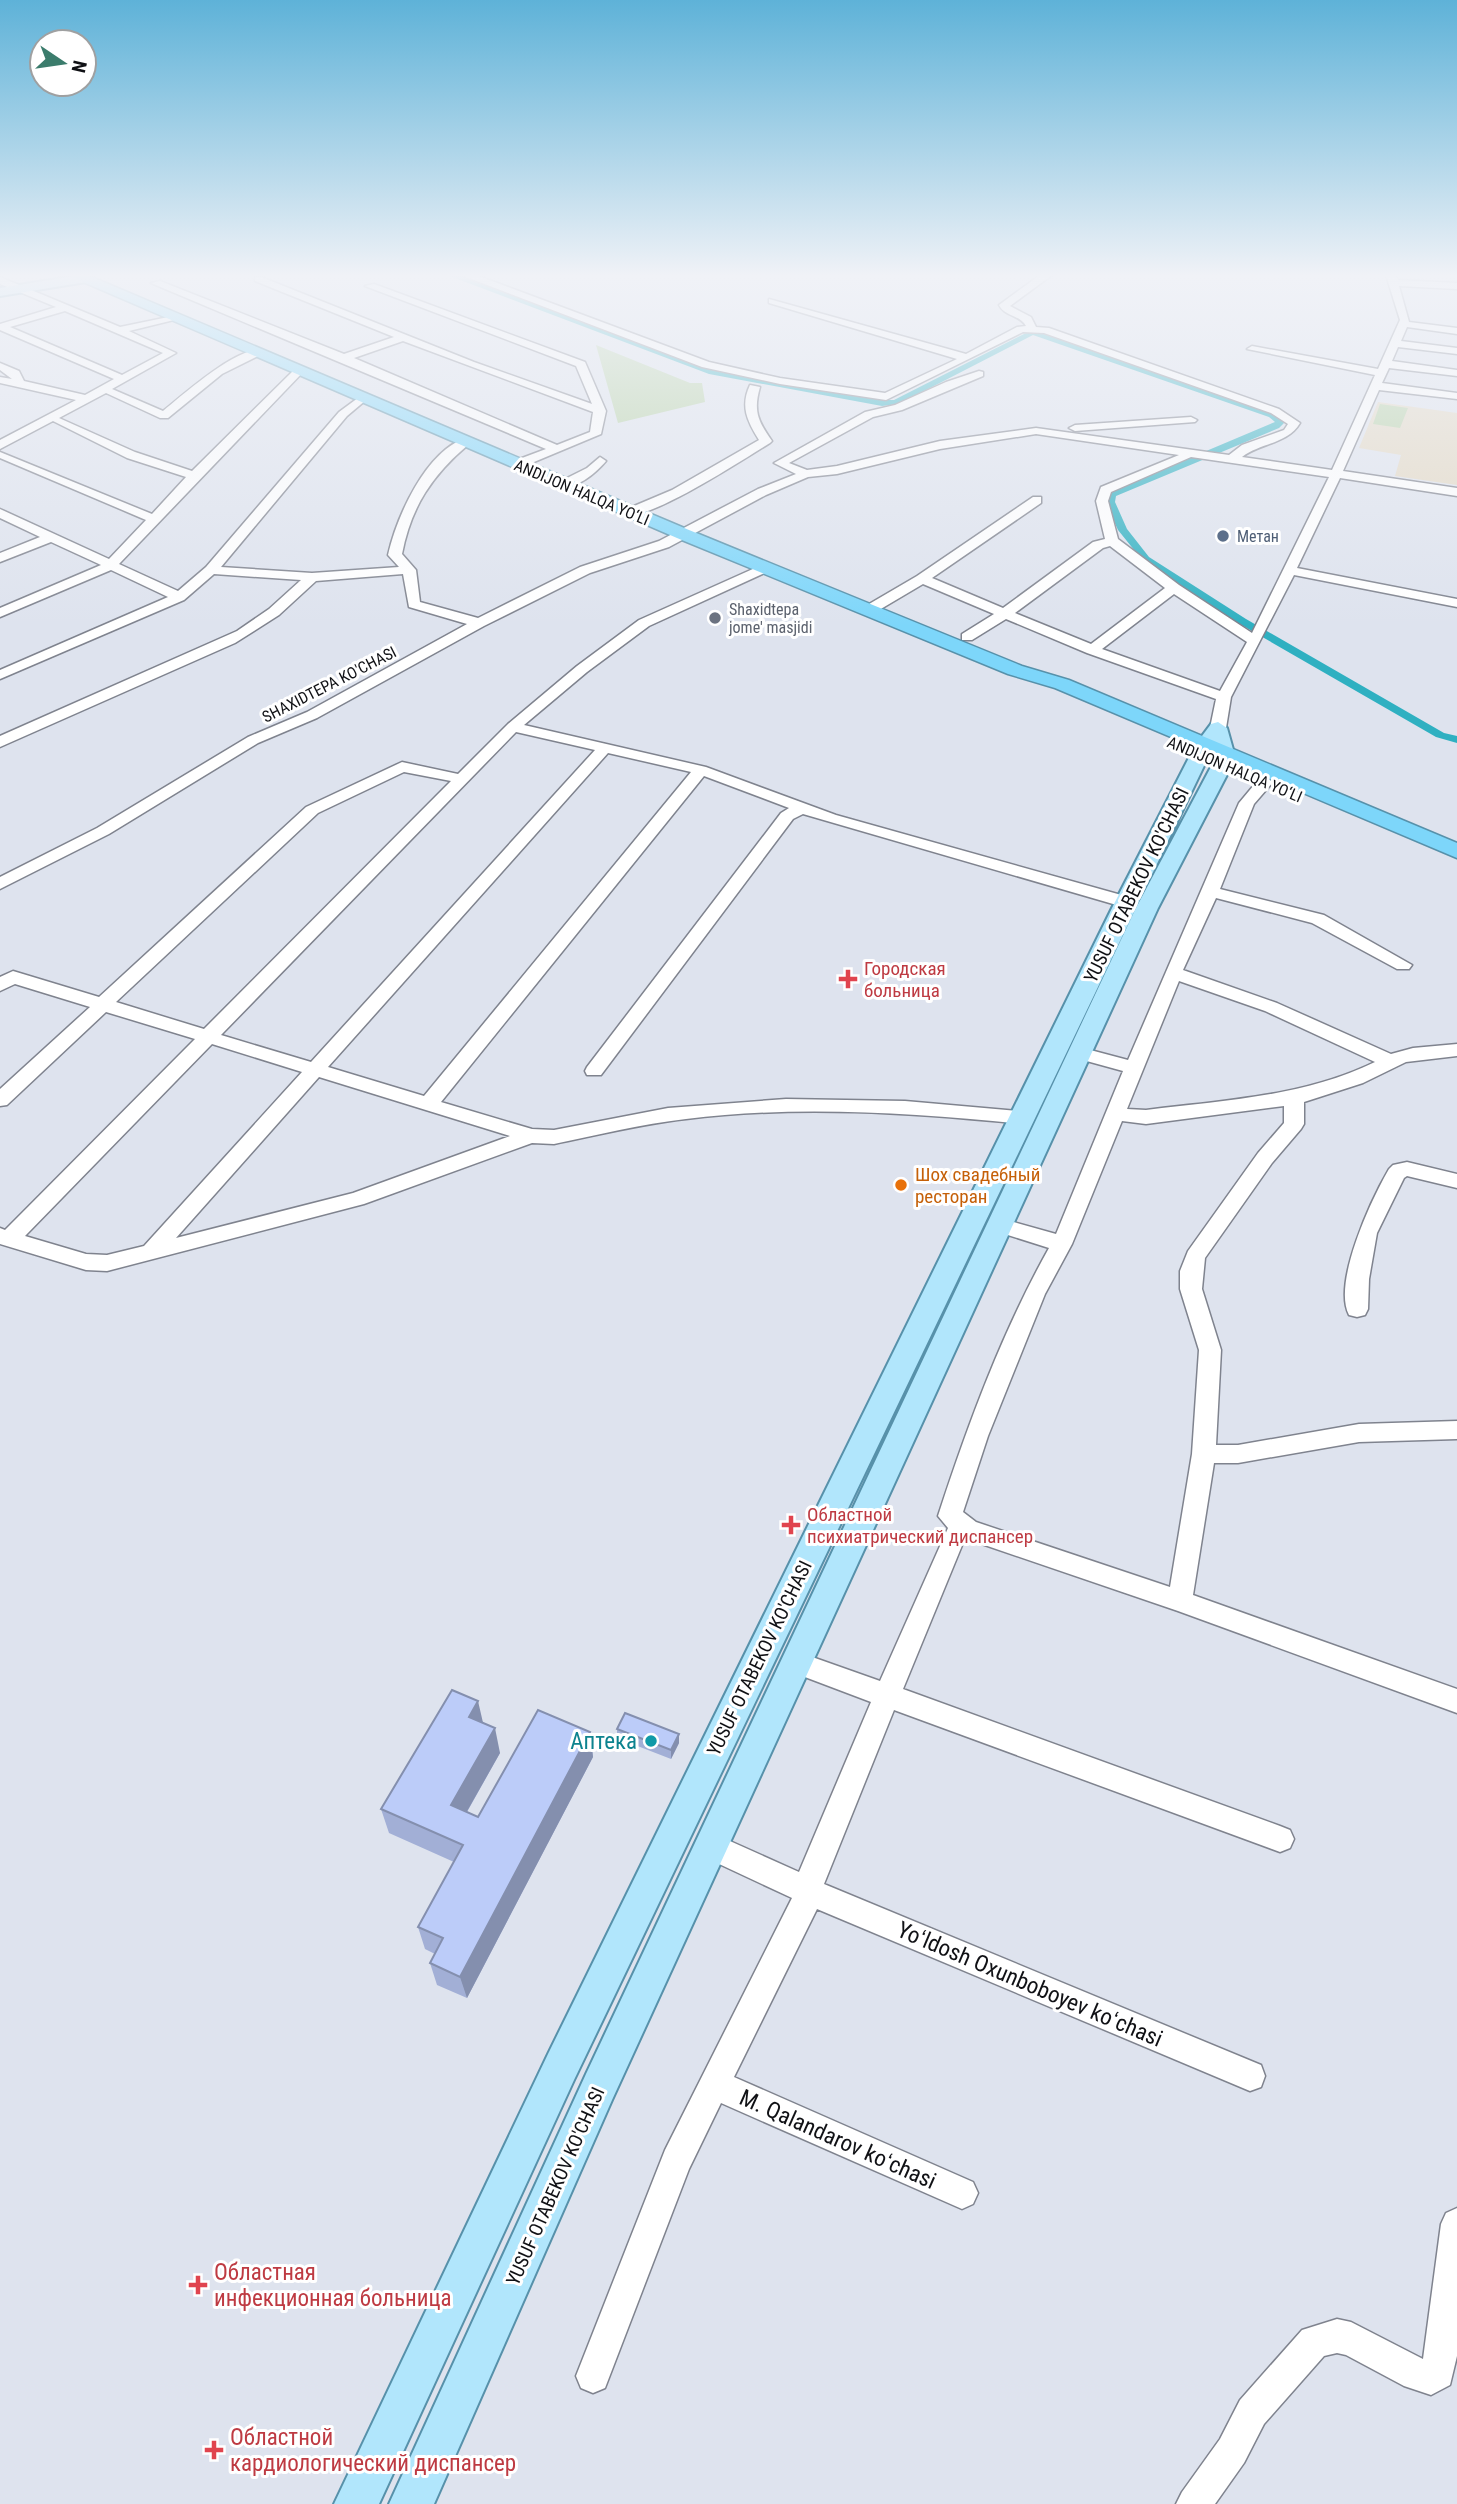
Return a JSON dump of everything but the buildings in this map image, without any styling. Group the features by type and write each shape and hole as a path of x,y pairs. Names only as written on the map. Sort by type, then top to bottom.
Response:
{"highway":[{"name":"ANDIJON HALQA YO‘LI","path":"348,392 764,568 1015,670 1056,693 1214,749 1457,851"},
{"name":"ANDIJON HALQA YO‘LI","path":"1214,749 1265,782 1457,863"}],"main road":[{"name":"YUSUF OTABEKOV KO'CHASI","path":"356,2504 561,2067 1126,902 1214,749"},
{"name":"YUSUF OTABEKOV KO'CHASI","path":"411,2504 599,2087 1147,908 1214,749"},
{"path":"561,2067 599,2087"}],"street":[{"path":"58,392 84,398"},
{"path":"95,392 27,429 1,450 153,519"},
{"path":"111,392 164,416 194,392"},
{"path":"0,613 110,566 278,392"},
{"path":"423,392 557,449"},
{"path":"550,392 600,411"},
{"path":"518,464 595,434 599,428 600,411 592,392"},
{"path":"631,512 676,493 766,441 755,425 749,405 753,392"},
{"path":"852,392 886,397 897,392"},
{"path":"806,474 780,463 869,414 898,408 933,392"},
{"path":"1219,392 1275,411 1294,423 1289,432 1228,458"},
{"path":"1214,749 1224,697 1336,474 1373,392"},
{"path":"1423,392 1457,396"},
{"path":"0,675 179,597 211,570 343,414 362,398"},
{"path":"1056,433 1100,425 1191,420"},
{"path":"59,421 131,455 194,476"},
{"path":"13,426 27,429"},
{"name":"SHAXIDTEPA KO'CHASI","path":"0,884 103,831 253,740 312,715 480,623 585,570 664,544 762,492 806,474 837,470 940,445 1035,431 1056,433"},
{"path":"1056,433 1457,492"},
{"path":"465,442 444,458 406,509 395,555 408,570 414,604 480,623"},
{"path":"1193,452 1105,491 1102,501 1112,541 1174,588 1257,634"},
{"path":"565,484 591,471 600,461"},
{"path":"869,610 922,579 1037,500"},
{"path":"0,513 179,597"},
{"path":"0,558 51,537"},
{"path":"967,637 1004,614 1098,545 1112,541"},
{"path":"531,1136 357,1199 149,1254 96,1264 5,1237 513,727 582,669 644,623 764,568"},
{"path":"211,570 312,578 408,570"},
{"path":"1289,570 1457,604"},
{"path":"0,742 262,624 286,605 312,578"},
{"path":"922,579 1092,650 1224,697"},
{"path":"1092,650 1174,588"},
{"path":"513,727 701,771 802,808 1126,902"},
{"path":"149,1254 605,748"},
{"path":"0,1100 312,810 402,767 462,779"},
{"path":"428,1104 701,771"},
{"path":"1265,782 1247,803 1173,973 1062,1244 1034,1294 953,1498 950,1516 968,1529 1180,1601 1457,1701"},
{"path":"594,1071 787,816 802,808"},
{"path":"1210,892 1318,919 1403,965"},
{"path":"1173,973 1271,1007 1391,1062"},
{"path":"0,985 13,977 531,1136 554,1138 705,1110 792,1105 956,1111 1023,1117"},
{"path":"1116,1114 1146,1116 1294,1098 1356,1079 1413,1054 1457,1050"},
{"path":"1079,1053 1134,1068"},
{"path":"1180,1601 1204,1454 1210,1350 1191,1289 1191,1271 1195,1256 1265,1158 1294,1124 1294,1098"},
{"path":"1357,1309 1357,1279 1367,1233 1396,1174 1400,1170 1408,1169 1457,1181"},
{"path":"999,1225 1062,1244"},
{"path":"1204,1454 1238,1454 1359,1433 1457,1430"},
{"path":"593,2376 676,2161 810,1892 810,1879 954,1536 968,1529"},
{"path":"798,1663 1280,1839"},
{"name":"Yoʻldosh Oxunboboyev koʻchasi","path":"712,1846 810,1892 1250,2076"},
{"name":"M. Qalandarov koʻchasi","path":"714,2084 962,2193"},
{"path":"1194,2504 1232,2451 1252,2412 1314,2342 1337,2336 1351,2339 1416,2374 1431,2378 1438,2373 1457,2224"}],"shaded area":[{"path":"1378,402 1457,413 1457,485 1395,476 1401,455 1359,448"}],"green space":[{"path":"609,392 703,392 705,402 618,423"},
{"path":"1380,404 1408,408 1400,428 1373,424"}],"waterway":[{"path":"821,392 882,403 896,402 916,392"},
{"path":"1205,392 1272,415 1279,419 1280,423 1112,494 1110,502 1123,530 1146,559 1242,621 1440,735 1457,740"}],"place":[{"name":"Метан","path":"1223,536"},
{"name":"Shaxidtepa jome' masjidi","path":"715,618"},
{"name":"Городская больница","path":"848,979"},
{"name":"Шох свадебный ресторан","path":"901,1185"},
{"name":"Областной психиатрический диспансер","path":"791,1525"},
{"name":"Аптека","path":"651,1741"},
{"name":"Областная инфекционная больница","path":"198,2285"},
{"name":"Областной кардиологический диспансер","path":"214,2450"}]}
